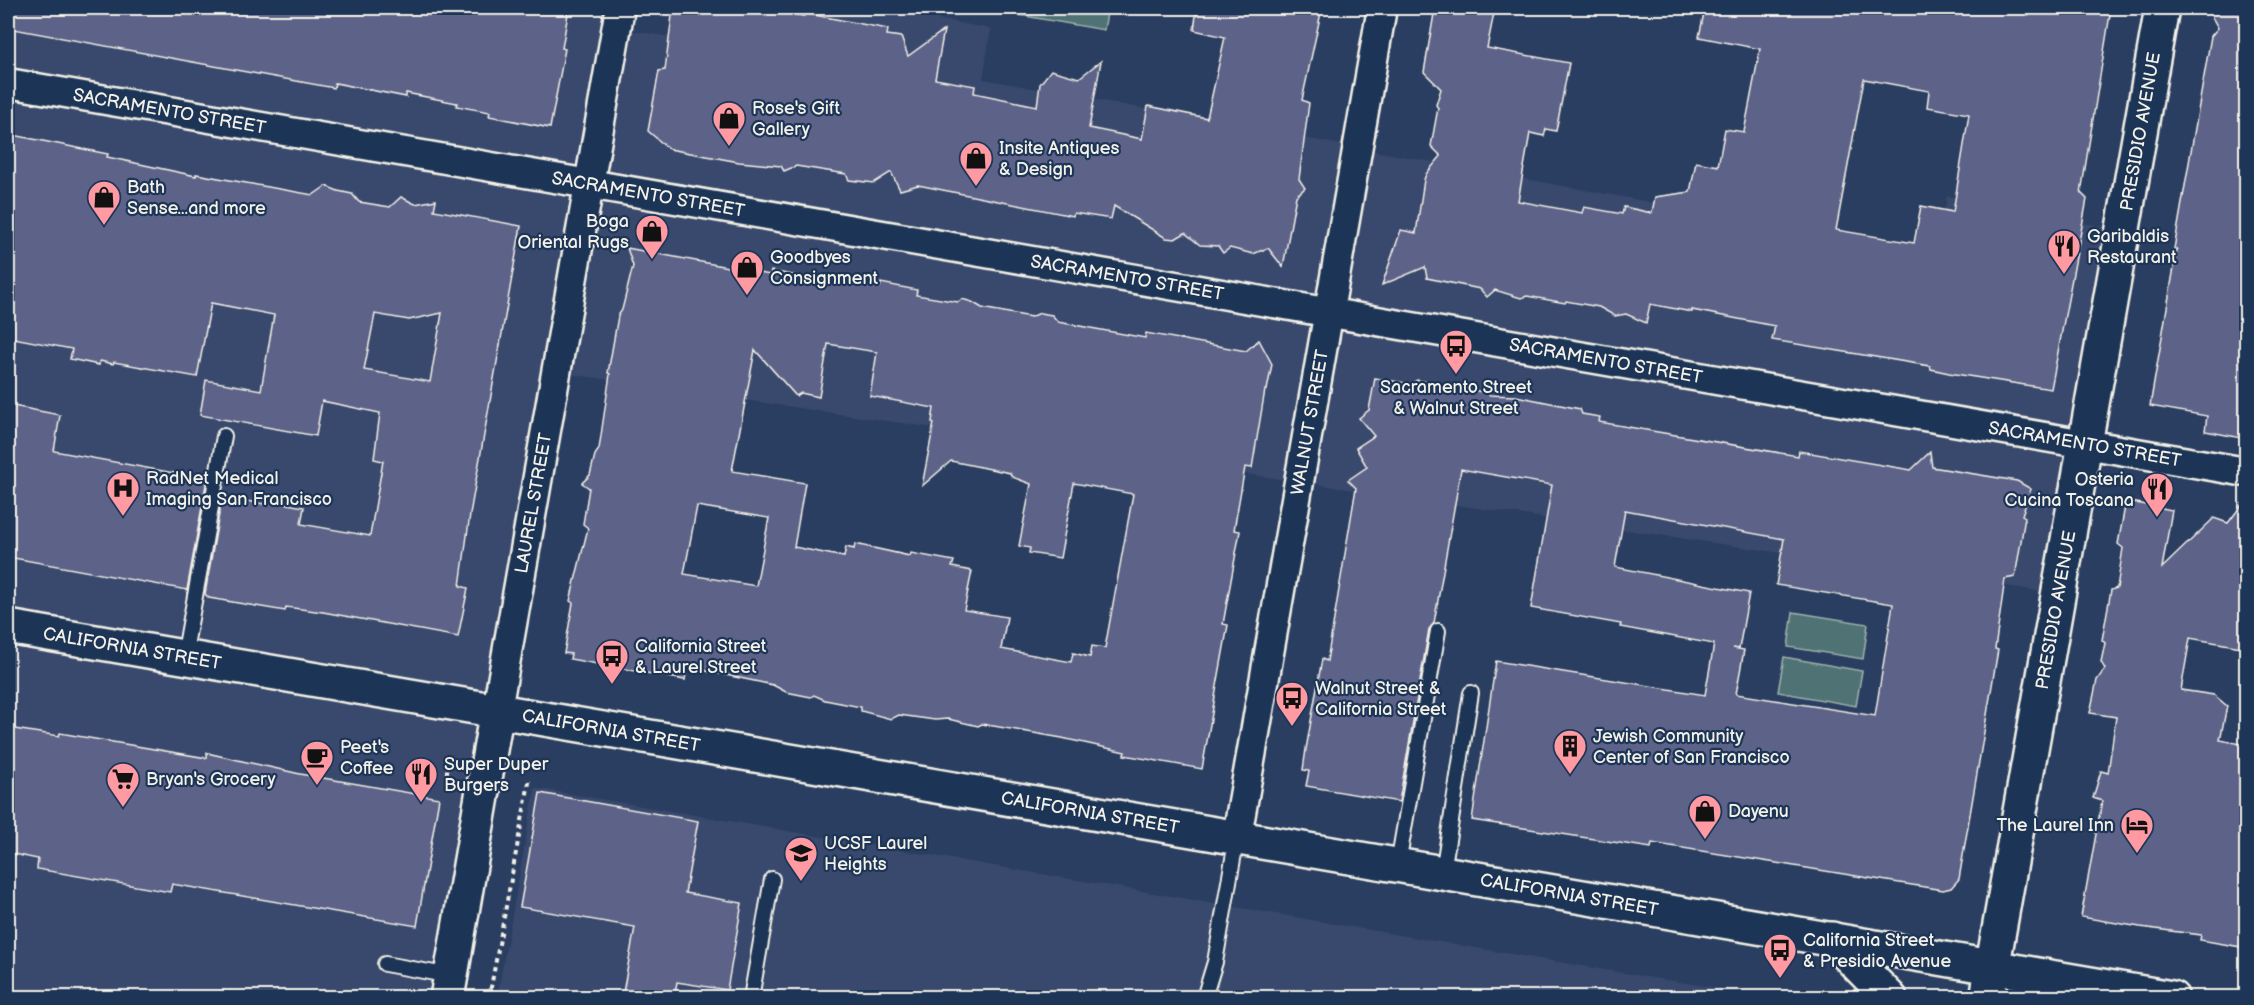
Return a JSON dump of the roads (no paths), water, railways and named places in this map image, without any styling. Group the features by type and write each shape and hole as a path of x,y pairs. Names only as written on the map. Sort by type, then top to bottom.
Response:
{"main road":[{"name":"PRESIDIO AVENUE","path":"1990,982 2162,8"},
{"name":"CALIFORNIA STREET","path":"8,627 1832,939 1990,982 2172,998"},
{"name":"LAUREL STREET","path":"449,987 497,710"},
{"path":"1832,939 1890,998"}],"street":[{"name":"LAUREL STREET","path":"497,710 620,8"},
{"name":"WALNUT STREET","path":"1237,836 1382,8"},
{"name":"SACRAMENTO STREET","path":"8,83 2247,472"}],"lane":[{"path":"184,657 224,436"},
{"path":"1398,864 1438,631"},
{"path":"1443,872 1471,693"},
{"path":"1204,998 1215,962 1237,836"},
{"path":"751,998 772,879"},
{"path":"385,964 449,987"}],"place":[{"name":"Rose's Gift Gallery","path":"729,147"},
{"name":"Insite Antiques & Design","path":"976,187"},
{"name":"Bath Sense...and more","path":"104,226"},
{"name":"Boga Oriental Rugs","path":"652,260"},
{"name":"Garibaldis Restaurant","path":"2064,275"},
{"name":"Goodbyes Consignment","path":"747,296"},
{"name":"Sacramento Street & Walnut Street","path":"1456,375"},
{"name":"RadNet Medical Imaging San Francisco","path":"123,517"},
{"name":"Osteria Cucina Toscana","path":"2157,518"},
{"name":"California Street & Laurel Street","path":"612,685"},
{"name":"Walnut Street & California Street","path":"1292,727"},
{"name":"Jewish Community Center of San Francisco","path":"1570,775"},
{"name":"Peet's Coffee","path":"317,786"},
{"name":"Super Duper Burgers","path":"421,803"},
{"name":"Bryan's Grocery","path":"123,808"},
{"name":"Dayenu","path":"1705,840"},
{"name":"The Laurel Inn","path":"2137,854"},
{"name":"UCSF Laurel Heights","path":"801,882"},
{"name":"California Street & Presidio Avenue","path":"1780,979"}]}
